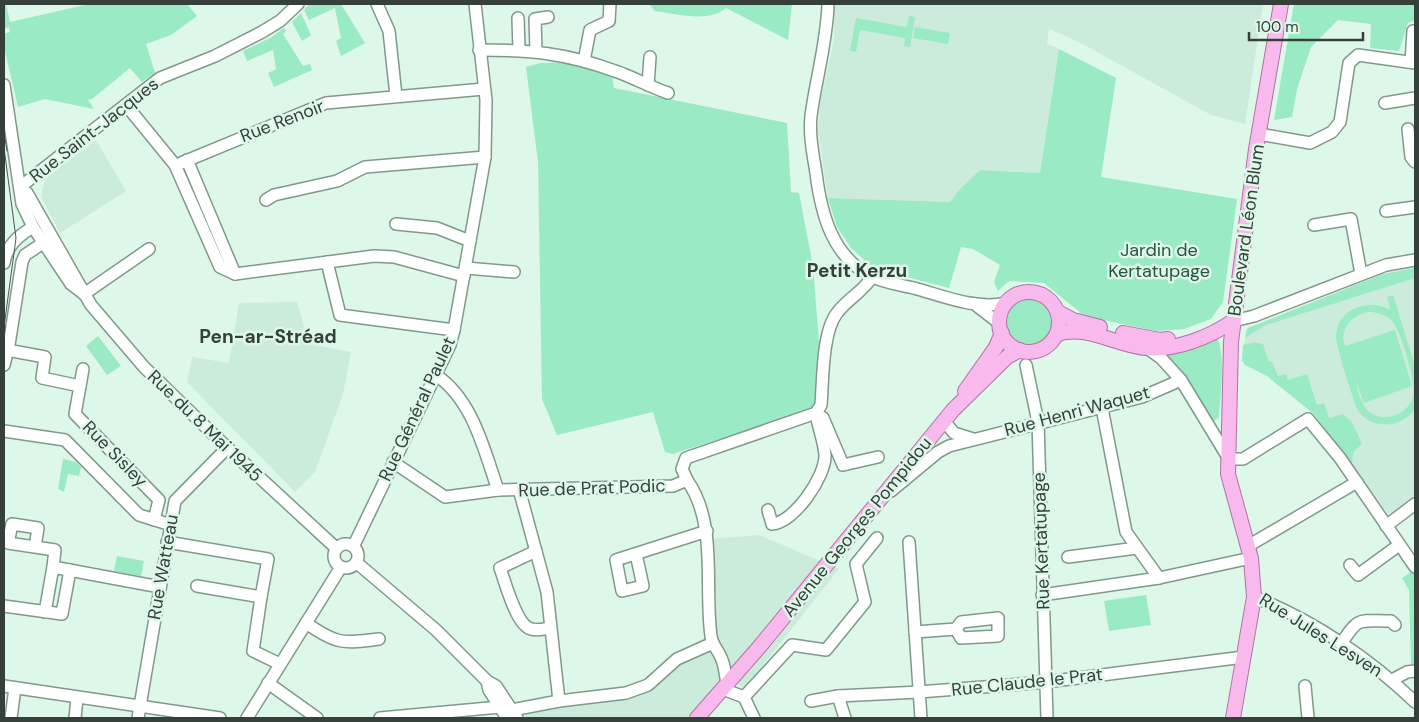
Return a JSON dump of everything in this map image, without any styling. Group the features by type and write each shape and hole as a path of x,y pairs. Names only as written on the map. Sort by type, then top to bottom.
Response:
{"main road":[{"name":"Boulevard Léon Blum","path":"1229,459 1233,321 1259,134 1281,4"},
{"path":"1035,292 1049,299 1058,312 1057,334 1042,349 1028,352 1020,350 1009,344 1000,328 1001,312 1006,303 1019,294 1035,292"},
{"path":"1058,312 1086,323 1160,340 1185,337 1228,320 1233,321"},
{"name":"Rue Jules Lesven","path":"1057,334 1072,330 1147,348 1169,346 1205,336 1233,321"},
{"name":"Avenue Georges Pompidou","path":"953,410 996,348 1000,328"},
{"name":"Avenue Georges Pompidou","path":"696,718 728,687 944,420 1007,356 1020,350"},
{"name":"Rue Jules Lesven","path":"1229,459 1230,482 1250,552 1254,597"},
{"path":"1233,718 1254,597"},
{"name":"Avenue Georges Pompidou","path":"709,718 742,666 761,645"}],"street":[{"name":"Rue Saint-Jacques","path":"20,187 160,78 215,56 262,32 280,21 298,4"},
{"path":"377,4 389,31 396,96"},
{"name":"Rue Général Paulet","path":"354,545 450,345 454,330 485,156 486,110 475,4"},
{"path":"584,61 590,30 609,21 610,4"},
{"path":"828,4 827,29 811,117 810,136 823,216 836,243 872,277 973,304 993,305 1006,303"},
{"path":"536,51 535,19 548,17"},
{"path":"518,18 519,49"},
{"path":"1259,134 1310,142 1338,128 1349,63 1358,55 1413,62 1413,31"},
{"path":"479,50 519,49 584,61 668,93"},
{"path":"648,85 650,57"},
{"name":"Rue du 8 Mai 1945","path":"4,85 22,204 33,227 71,284 84,294 144,368 227,448 336,548"},
{"name":"Rue Renoir","path":"175,165 326,103 484,89"},
{"path":"1385,103 1415,98"},
{"path":"126,105 175,165 220,267 236,274 356,257 394,257 465,272 514,272"},
{"path":"1408,129 1411,157 1415,162"},
{"path":"266,200 274,195 337,181 364,167 485,156"},
{"path":"187,160 236,274"},
{"name":"Rue du 8 Mai 1945","path":"20,187 27,193 78,279 84,294"},
{"path":"1386,211 1415,207"},
{"path":"1314,226 1351,219 1361,274"},
{"path":"396,224 437,228 470,241"},
{"path":"4,263 7,249 16,238 33,227"},
{"path":"4,365 22,262 25,255 43,243"},
{"path":"84,294 149,248"},
{"path":"1233,321 1254,316 1386,265 1415,260"},
{"path":"327,262 340,315 454,330"},
{"path":"768,510 772,524 781,524 789,517 816,483 824,468 825,453 816,424 816,413 821,405 829,330 836,314 862,291 872,277"},
{"path":"973,304 989,313 1000,328"},
{"name":"Rue Jules Lesven","path":"1147,348 1172,369 1181,380 1199,406 1229,459"},
{"path":"7,350 45,357 42,378 80,386 83,369"},
{"name":"Rue Kertatupage","path":"1026,365 1038,422 1047,718"},
{"name":"Rue de Prat Podic","path":"436,375 449,385 474,423 498,490 673,486 688,480 682,469 686,458 816,413"},
{"name":"Rue Henri Waquet","path":"876,502 919,470 938,452 949,446 1142,397 1181,380"},
{"name":"Rue Sisley","path":"80,386 75,414 158,500 154,520"},
{"path":"1102,408 1126,532 1159,578"},
{"path":"816,413 823,418 843,465 878,457"},
{"path":"1229,459 1243,459 1308,419 1329,442 1398,545 1415,566"},
{"path":"944,420 954,433 972,439"},
{"path":"4,431 66,440 139,515 171,525"},
{"path":"949,446 954,433"},
{"name":"Rue Watteau","path":"138,712 175,501 227,448"},
{"path":"393,462 445,497 498,490"},
{"path":"688,480 703,512 707,531 707,588 713,643 722,659 728,687 744,697 752,713"},
{"path":"1042,595 1159,578 1231,562 1250,552 1357,482"},
{"path":"519,490 547,592 559,700"},
{"path":"1386,526 1415,504"},
{"path":"636,554 707,531"},
{"name":"Avenue Georges Pompidou","path":"744,697 792,645 826,650 865,602 856,564 877,538"},
{"path":"167,542 268,559 253,651 280,664"},
{"path":"909,542 921,718"},
{"path":"344,543 354,545 359,553 357,563 349,568 341,567 334,558 336,548 344,543"},
{"path":"1350,565 1358,575 1398,545"},
{"path":"35,547 56,550 45,612"},
{"path":"1068,557 1138,548"},
{"path":"536,551 500,568 517,613 526,627 534,630 550,628"},
{"path":"357,563 436,630 487,681 496,686 512,715"},
{"path":"53,566 160,587"},
{"path":"247,718 341,567"},
{"path":"4,606 62,614 70,570"},
{"path":"197,586 262,597"},
{"name":"Rue Jules Lesven","path":"1254,597 1278,606 1341,644 1392,680 1415,702"},
{"path":"1341,644 1354,624 1362,621 1391,620 1395,625"},
{"path":"306,623 330,640 354,643 380,639"},
{"path":"915,632 956,630"},
{"path":"512,715 559,700 624,693 648,685 677,659 713,643"},
{"name":"Rue Claude le Prat","path":"810,701 838,696 1046,682 1244,657"},
{"path":"722,659 742,666"},
{"path":"1392,680 1407,672 1415,671"},
{"path":"487,681 489,690 500,707 512,715"},
{"path":"268,683 317,718"},
{"path":"1305,686 1308,718"},
{"path":"11,718 10,687 138,712 220,718"},
{"path":"838,696 845,718"},
{"path":"75,718 77,699"},
{"path":"380,718 412,717 500,707"}],"shaded area":[{"path":"834,4 1263,4 1245,124 1211,115 1079,42 1049,29 1047,44 1059,49 1040,173 980,170 960,189 950,202 828,198 818,131 820,104 834,39"},
{"path":"96,140 126,191 60,233 41,197 45,179"},
{"path":"1415,268 1415,501 1388,514 1314,414 1267,376 1245,365 1242,360 1246,330 1248,328 1383,274"},
{"path":"297,302 309,344 351,352 343,394 315,472 295,492 187,382 192,357 229,363 239,303"},
{"path":"759,535 839,569 744,689 724,674 688,718 527,718 518,702 635,684 654,674 668,658 712,634 709,539"}],"green space":[{"path":"4,4 6,4 10,22 89,4 187,4 197,16 171,35 146,44 155,73 142,82 130,68 92,99 88,100 94,109 45,99 18,107 4,47 4,34 10,32 9,27 4,29"},
{"path":"309,4 341,4 365,43 341,56 336,41 341,38 335,8 309,20 304,10"},
{"path":"649,4 792,4 788,40 726,8 719,13 711,15 692,16 655,11"},
{"path":"1294,4 1415,4 1415,20 1408,23 1399,51 1370,48 1371,24 1338,20 1311,47 1297,89 1292,117 1274,120"},
{"path":"301,13 311,35 302,41 292,22"},
{"path":"909,16 915,17 910,47 904,46 905,38 860,30 856,52 850,51 856,18 907,27"},
{"path":"915,27 950,33 948,44 913,38"},
{"path":"284,28 286,31 283,34 303,66 310,64 312,70 274,87 268,73 276,69 273,50 247,61 243,51 270,38"},
{"name":"Jardin de Kertatupage","path":"1059,49 1116,78 1101,177 1237,199 1223,302 1211,319 1184,329 1156,331 1082,314 1044,283 1009,281 998,291 994,282 1000,265 973,249 961,247 949,288 873,268 851,248 837,227 828,198 950,202 960,189 980,170 1040,173"},
{"path":"571,62 612,74 614,88 787,123 791,192 799,193 813,266 820,356 815,408 673,454 665,452 653,412 557,435 542,399 538,162 526,67 540,63"},
{"path":"1415,268 1415,278 1266,325 1245,338 1248,328 1383,274"},
{"path":"1393,295 1415,366 1415,409 1403,420 1396,423 1380,424 1365,418 1359,412 1336,336 1342,318 1356,308 1373,305 1390,310 1387,297","holes":["1371,312 1387,317 1396,327 1413,381 1414,390 1410,404 1404,410 1391,417 1376,416 1369,412 1362,403 1354,377 1364,403 1412,386 1395,330 1345,346 1344,334 1348,324 1357,316"]},
{"path":"1034,298 1038,299 1048,308 1051,312 1051,330 1042,340 1034,344 1024,344 1016,340 1007,330 1006,316 1010,308 1020,299"},
{"path":"98,336 121,366 107,375 86,346"},
{"path":"1217,337 1220,345 1222,366 1221,388 1219,418 1212,422 1188,383 1155,350 1200,346"},
{"path":"1255,342 1263,344 1269,362 1272,362 1278,376 1286,374 1288,380 1307,374 1317,405 1324,403 1329,418 1343,414 1352,422 1362,444 1353,452 1352,464 1314,414 1267,376 1245,365 1242,360 1243,345"},
{"path":"63,459 76,462 81,467 79,476 68,474 64,492 58,489"},
{"path":"117,556 144,561 141,576 114,571"},
{"path":"1414,570 1415,664 1411,664 1409,590 1402,578"},
{"path":"1146,595 1151,625 1109,631 1104,601"}],"tram line":[{"path":"4,132 7,151"},
{"path":"4,148 16,238 4,327"},
{"path":"4,343 5,326"}],"district":[{"name":"Petit Kerzu","path":"857,270"},
{"name":"Pen-ar-Stréad","path":"268,336"}]}
